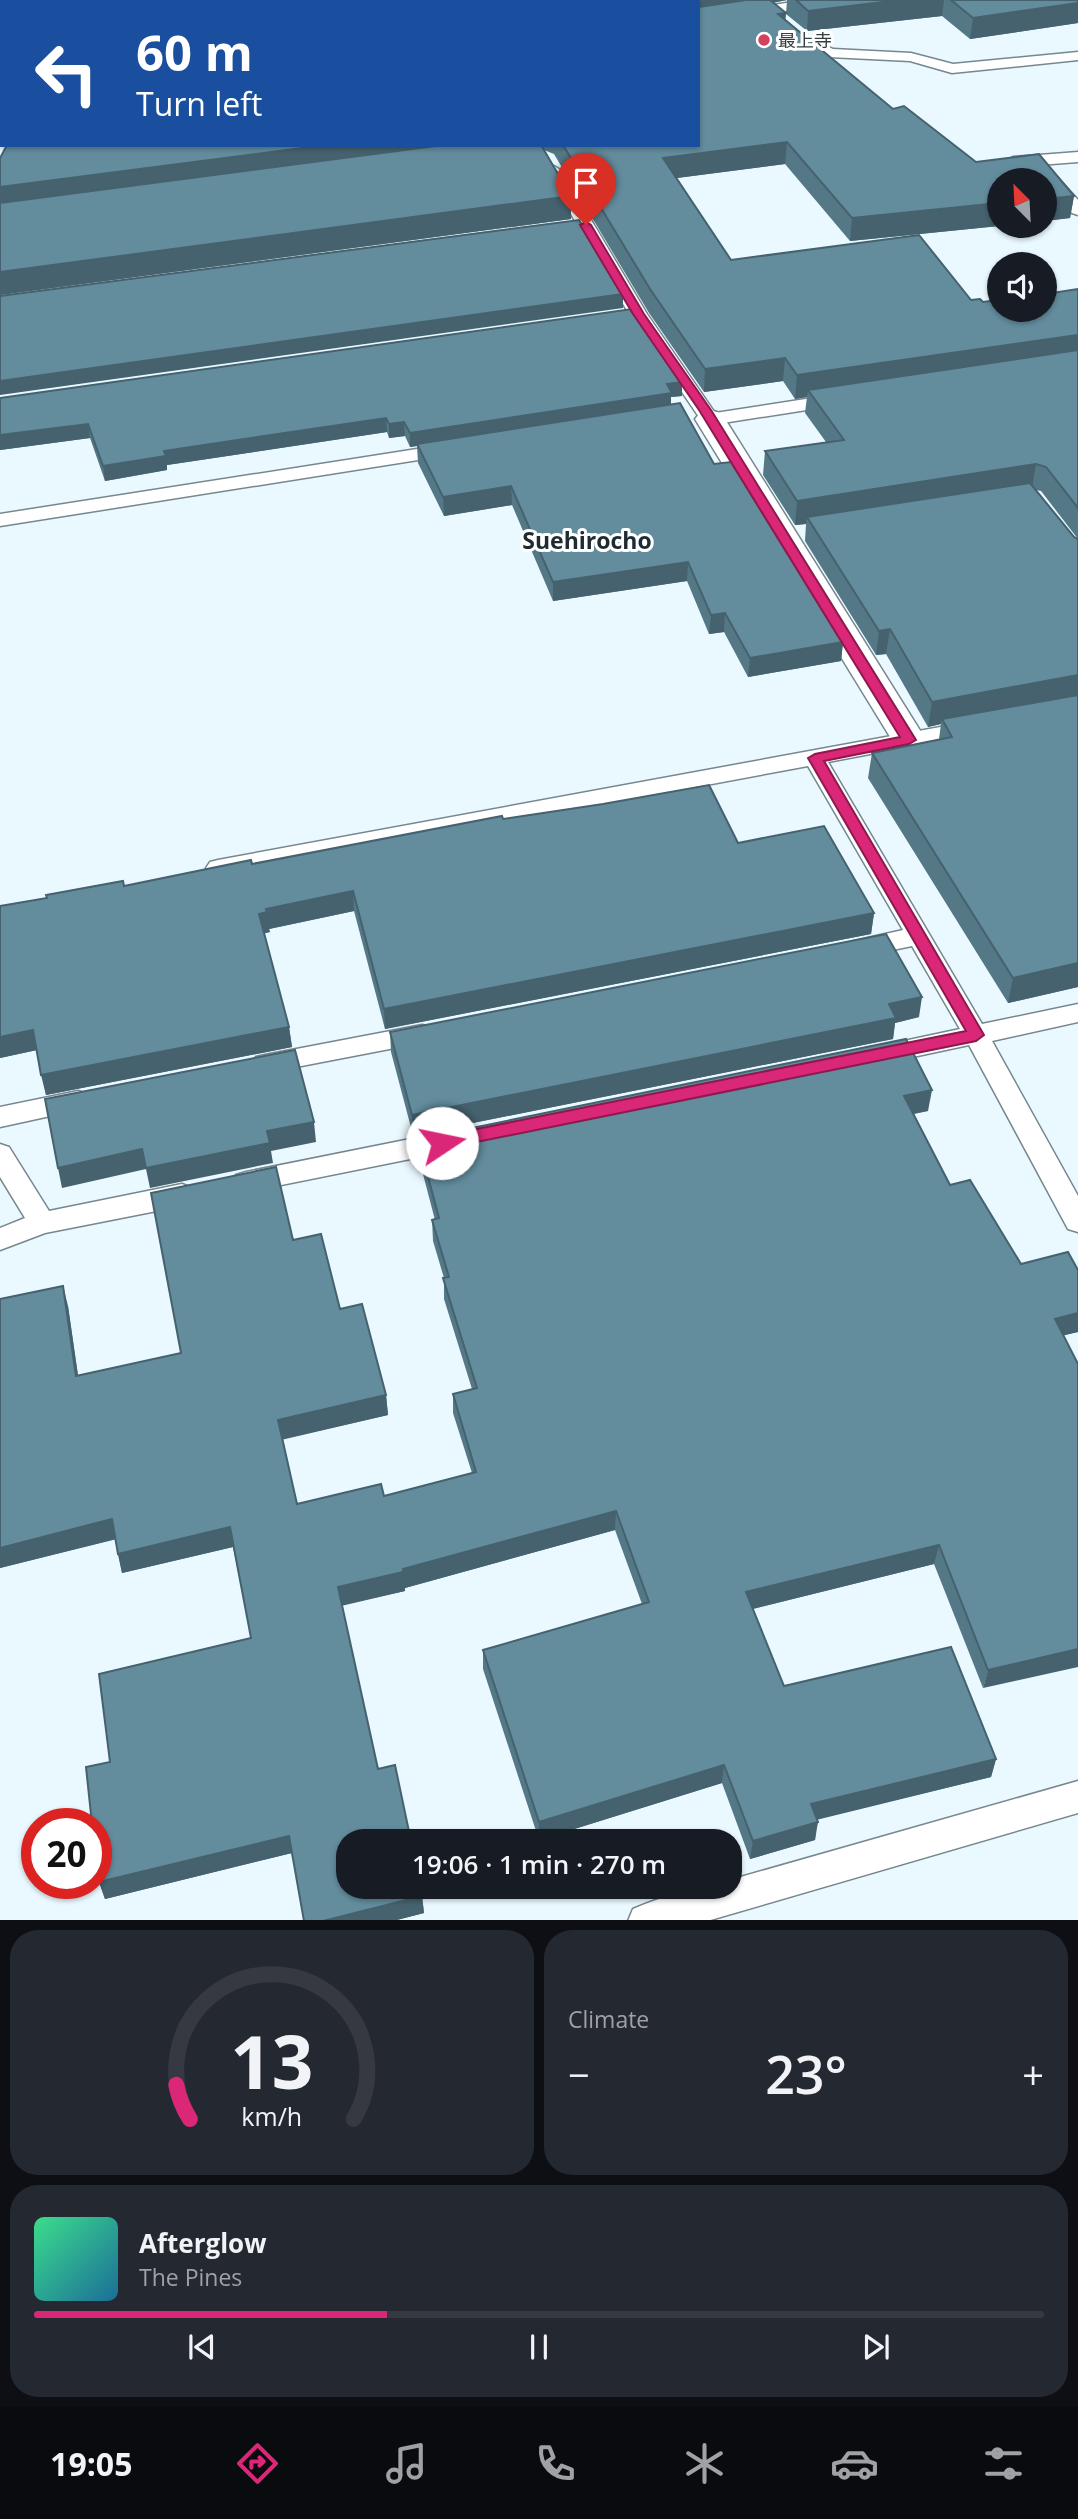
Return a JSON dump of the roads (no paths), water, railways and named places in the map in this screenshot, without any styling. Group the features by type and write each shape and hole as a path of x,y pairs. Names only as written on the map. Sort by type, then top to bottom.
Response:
{"street":[{"path":"707,414 796,534 909,740"}],"lane":[{"path":"700,21 832,0"},
{"path":"769,9 837,70"},
{"path":"794,32 830,53 848,56 870,54 911,57 952,69 1078,55"},
{"path":"995,164 1078,157"},
{"path":"547,158 579,226 632,315 707,414"},
{"path":"1035,161 1078,210"},
{"path":"677,414 707,414 860,397"},
{"path":"0,520 470,446"},
{"path":"190,873 1000,723"},
{"path":"815,758 976,1035 1078,1221"},
{"path":"835,952 917,936"},
{"path":"854,1060 1078,1013"},
{"path":"246,1068 452,1028"},
{"path":"0,1116 96,1098"},
{"path":"0,1239 42,1223 475,1136"},
{"path":"0,1154 42,1223"},
{"path":"645,1920 1078,1797"}],"place":[{"name":"最上寺","path":"764,40"}],"district":[{"name":"Suehirocho","path":"587,540"}]}
